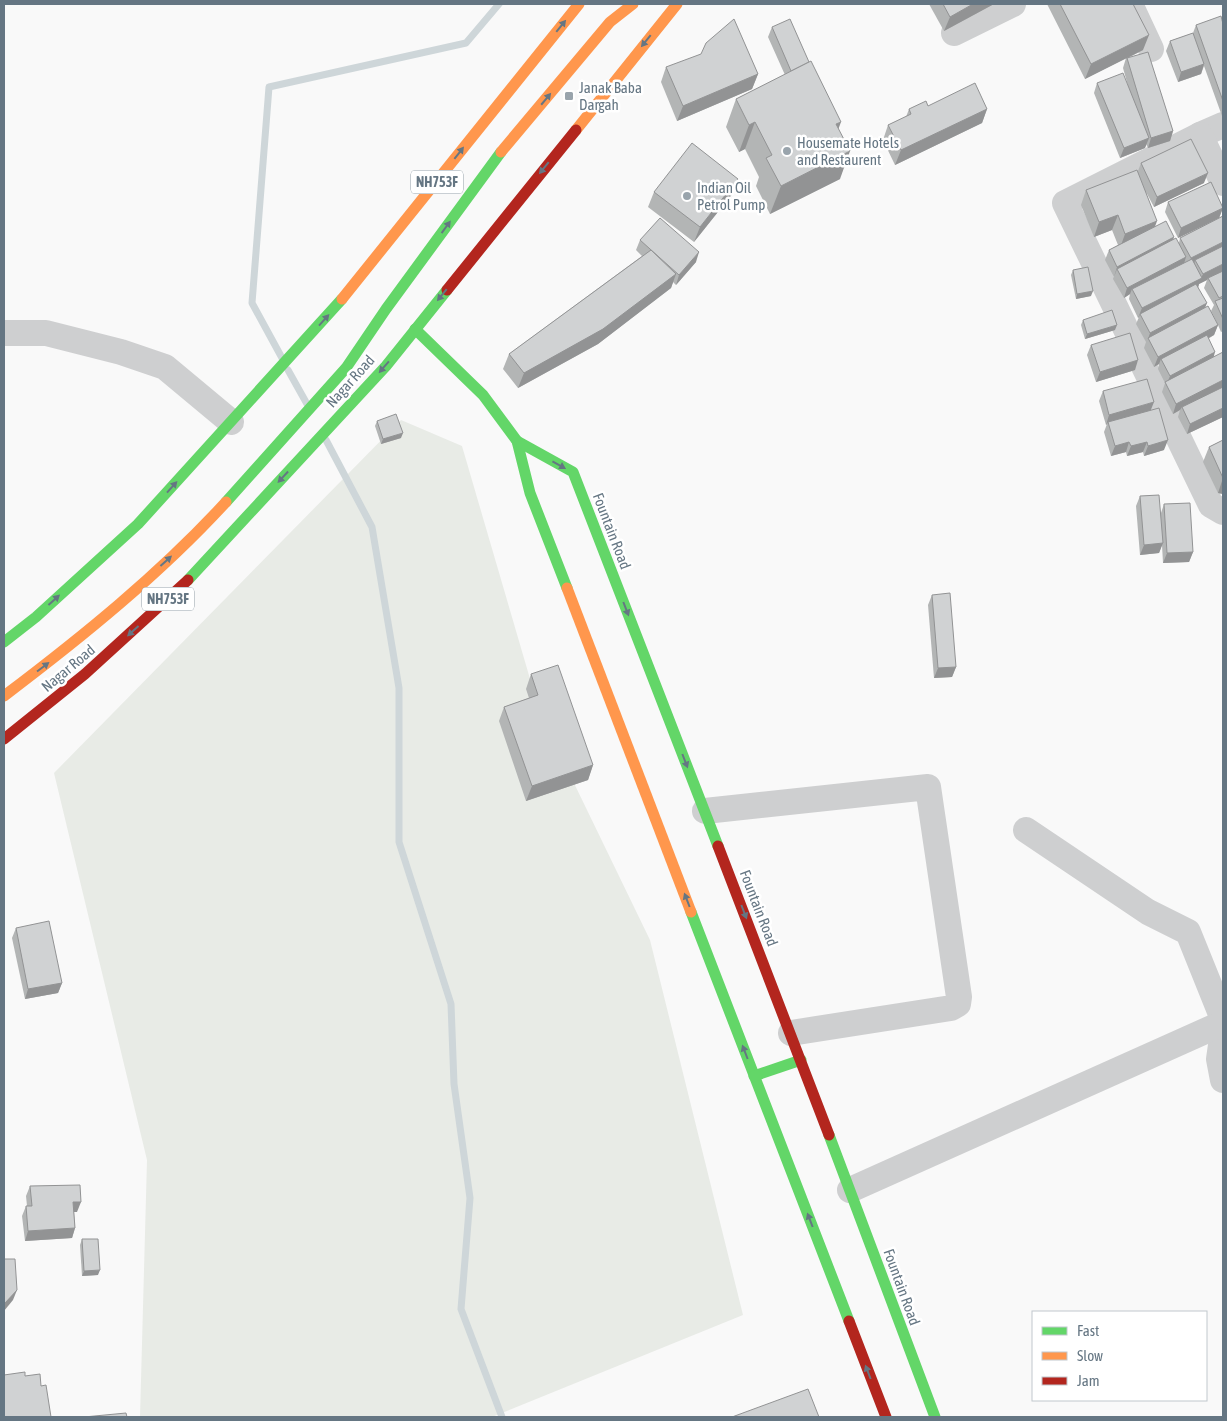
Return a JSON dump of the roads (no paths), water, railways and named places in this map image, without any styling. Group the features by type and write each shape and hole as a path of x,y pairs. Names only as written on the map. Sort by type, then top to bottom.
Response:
{"main road":[{"name":"NH753F","path":"4,642 138,524 328,317 579,4"},
{"path":"4,696 72,644 195,536 324,395 346,368 386,309 497,157 610,22 633,4"},
{"name":"Nagar Road","path":"4,739 85,674 192,578 386,366 677,4"},
{"path":"398,245 401,227"},
{"path":"386,309 391,282"},
{"name":"Fountain Road","path":"415,329 484,395 517,441 530,494 886,1417"},
{"name":"Fountain Road","path":"517,441 573,472 791,1033 935,1417"},
{"path":"754,1076 801,1060"}],"street":[{"path":"954,33 1013,4"},
{"path":"1130,4 1151,49"},
{"path":"1223,125 1065,203 1211,505 1223,512"},
{"path":"1200,135 1223,183"},
{"path":"4,333 46,333 121,352 165,368 231,422"},
{"path":"704,811 928,787 959,997 958,1004 951,1008 791,1033"},
{"path":"850,1190 1223,1021 1188,932 1148,912 1026,830"},
{"path":"1223,1031 1219,1059 1223,1080"}],"waterway":[{"path":"282,358 252,303 269,87 466,43 499,4"},
{"path":"288,370 307,404"},
{"path":"326,440 372,527 399,688 399,842 451,1004 454,1084 470,1198 461,1309 502,1417"}],"place":[{"name":"Janak Baba Dargah","path":"569,96"},
{"name":"Housemate Hotels and Restaurent","path":"787,151"},
{"name":"Indian Oil Petrol Pump","path":"687,196"}]}
